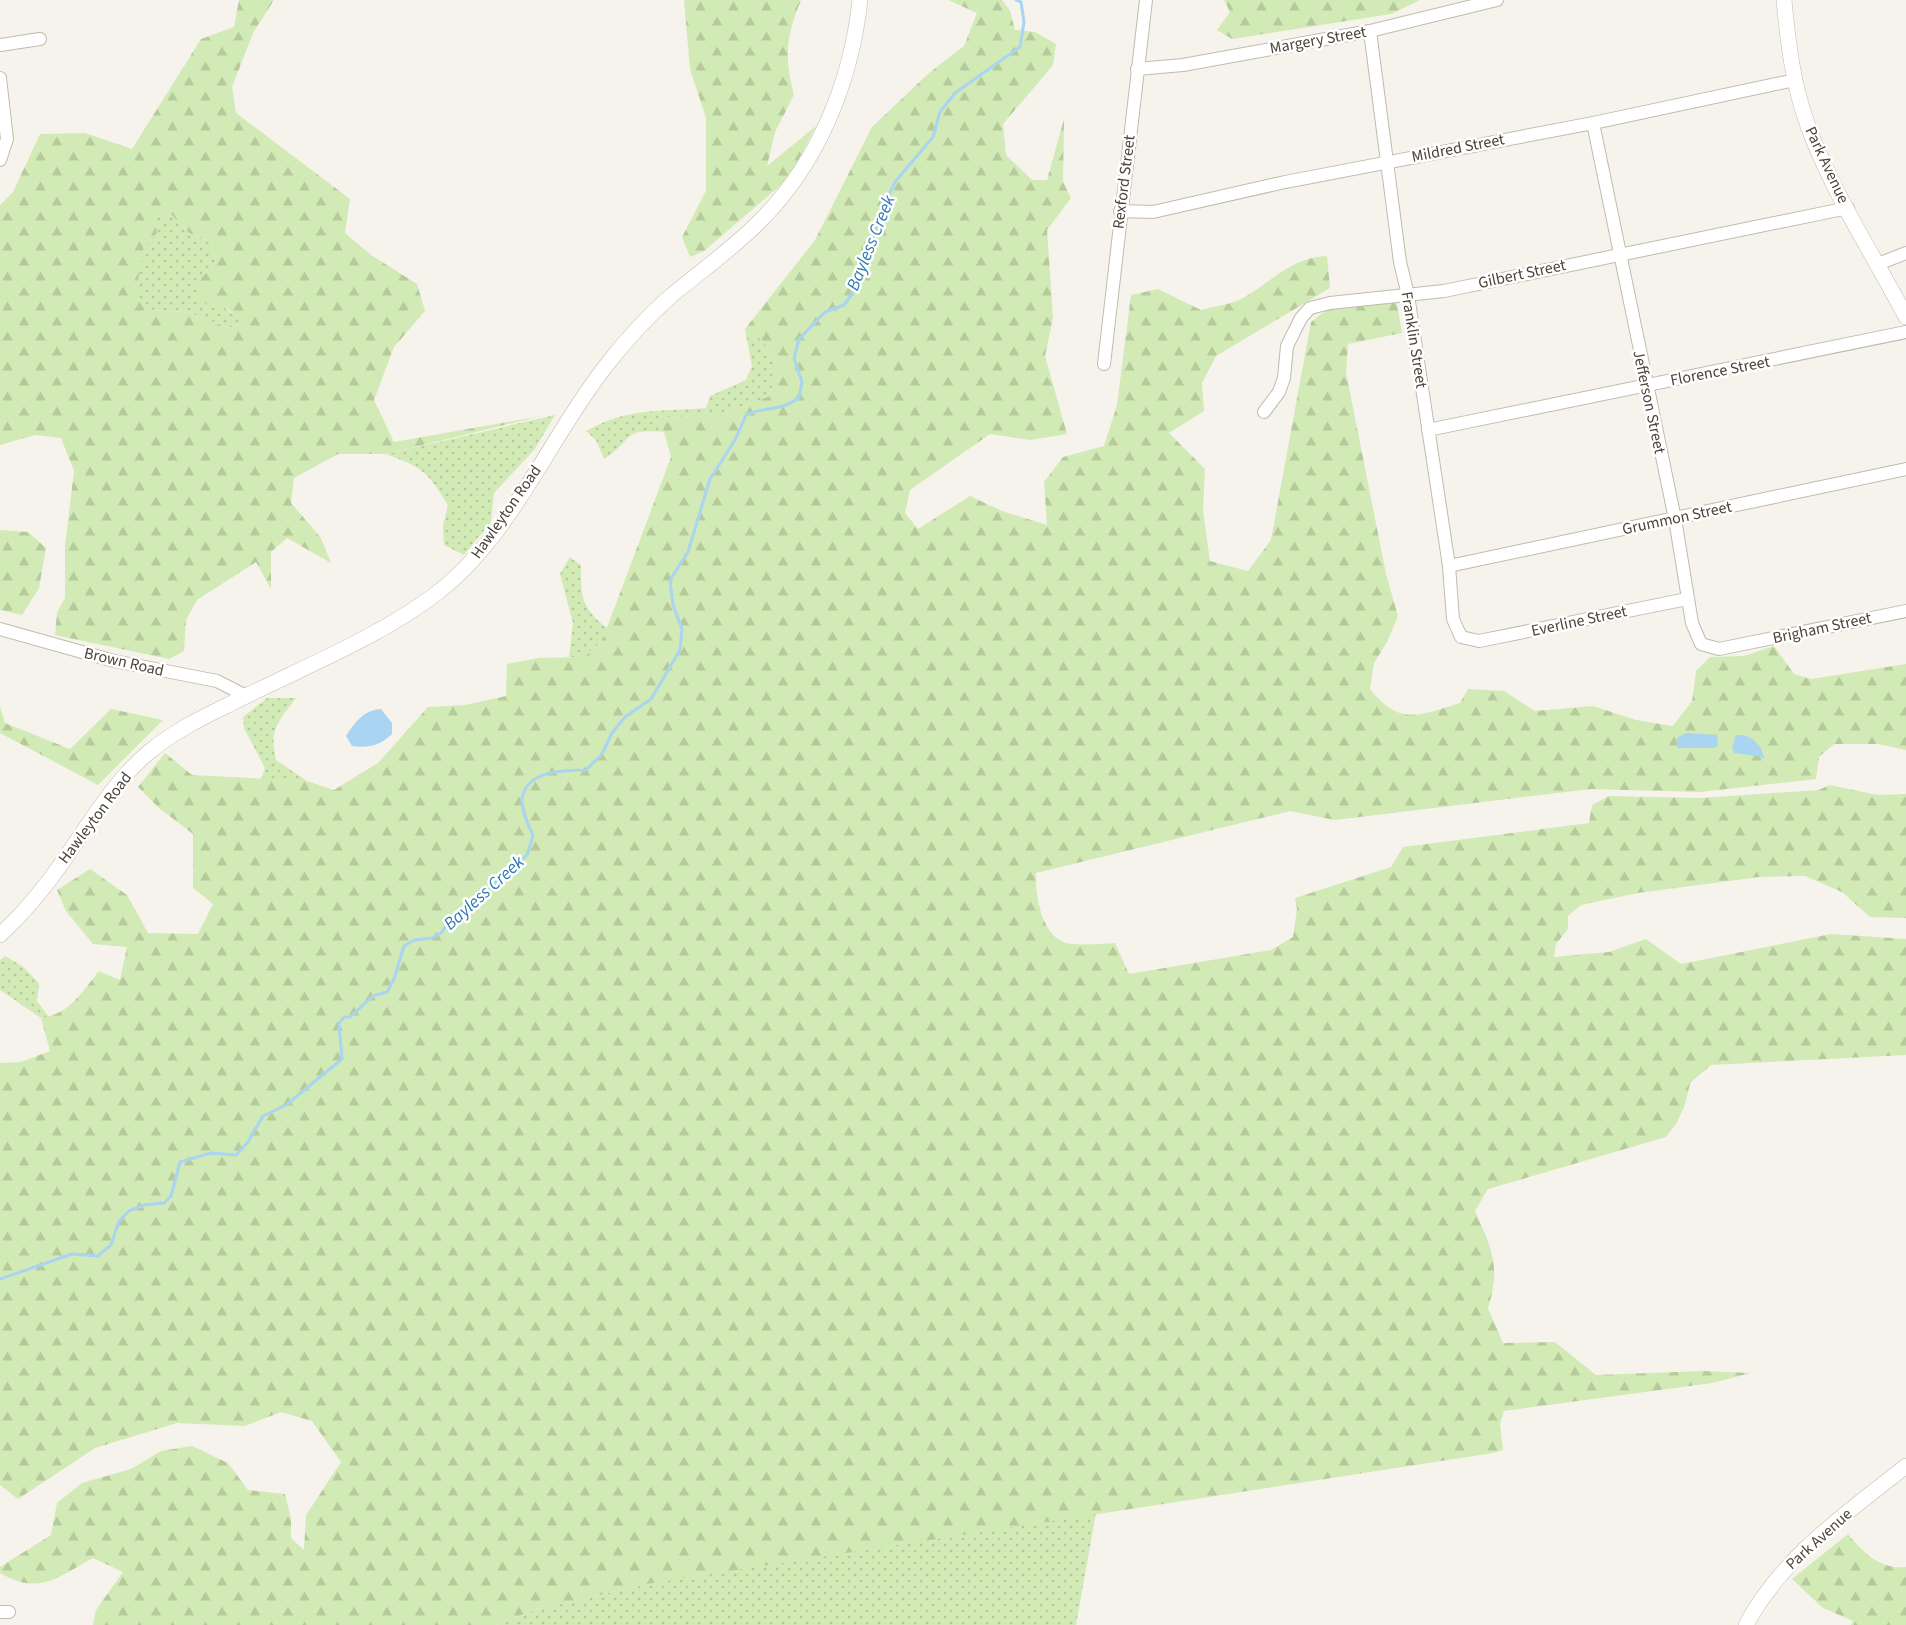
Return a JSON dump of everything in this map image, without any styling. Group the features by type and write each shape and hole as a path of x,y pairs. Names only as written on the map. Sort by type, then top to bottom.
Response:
{"street":[{"name":"Hawleyton Road","path":"0,935 55,872 104,802 140,760 189,725 400,617 436,594 471,563 511,509 574,410 620,348 672,296 756,225 799,176 821,136 841,86 855,34 860,0"},
{"name":"Rexford Street","path":"1104,364 1146,0"},
{"name":"Margery Street","path":"1137,69 1183,65 1370,31 1497,0"},
{"name":"Park Avenue","path":"1784,0 1795,80 1815,143 1906,317"},
{"name":"Franklin Street","path":"1370,31 1400,262 1408,295 1449,566 1454,619 1461,637 1470,640"},
{"path":"0,45 40,39"},
{"path":"0,78 7,139 0,160"},
{"name":"Mildred Street","path":"1120,210 1153,212 1387,162 1593,123 1795,80"},
{"name":"Jefferson Street","path":"1593,123 1645,386 1675,519 1692,623 1701,644 1719,649 1737,646"},
{"name":"Gilbert Street","path":"1264,412 1279,392 1284,378 1287,346 1301,318 1310,308 1330,303 1444,291 1848,208"},
{"path":"1878,264 1906,253"},
{"name":"Florence Street","path":"1428,430 1906,332"},
{"name":"Grummon Street","path":"1449,566 1906,470"},
{"name":"Everline Street","path":"1470,640 1538,630 1687,599"},
{"name":"Brigham Street","path":"1737,646 1906,611"},
{"name":"Brown Road","path":"0,629 114,661 218,681 246,696"},
{"name":"Park Avenue","path":"1746,1625 1774,1582 1804,1549 1906,1466"}],"green space":[{"path":"239,0 274,0 253,33 232,87 236,113 350,199 345,233 371,255 417,284 425,311 394,347 374,400 394,442 542,416 386,454 338,454 294,478 291,503 321,538 331,563 287,538 271,552 271,589 256,562 197,600 186,620 184,651 169,659 55,635 57,612 65,598 65,546 74,471 61,438 35,435 0,445 0,205 13,192 40,134 85,133 132,149 201,39 234,27","holes":["170,213 189,233 209,240 216,261 195,286 201,302 228,309 243,322 229,328 189,313 152,310 135,298 144,247 157,233 154,219"]},
{"path":"684,0 801,0 792,25 788,47 789,70 794,95 775,132 767,166 816,126 789,178 704,251 690,257 682,237 706,191 706,118 690,69"},
{"path":"948,0 1002,0 1010,11 1015,30 1035,32 1056,44 1053,65 1003,124 1006,155 1032,180 1047,180 1064,119 1063,182 1071,198 1047,230 1053,318 1045,356 1067,434 1030,440 990,434 910,490 905,513 918,529 970,496 1002,511 1047,525 1044,482 1063,457 1104,446 1117,405 1131,295 1158,289 1201,310 1240,299 1293,265 1327,256 1330,288 1216,356 1202,383 1204,411 1169,433 1205,469 1203,511 1210,561 1248,571 1271,540 1311,322 1328,309 1396,299 1402,333 1348,344 1346,372 1386,574 1398,616 1387,642 1374,663 1370,689 1391,709 1412,715 1422,714 1460,703 1468,689 1504,691 1535,711 1593,706 1636,720 1673,726 1692,701 1696,671 1710,657 1744,656 1774,646 1794,674 1811,679 1906,664 1906,750 1878,744 1834,744 1819,757 1816,779 1700,792 1591,789 1335,820 1290,811 1036,873 1042,916 1053,935 1071,944 1115,943 1129,974 1271,950 1293,937 1297,909 1295,898 1391,867 1403,847 1589,823 1592,805 1609,796 1700,798 1819,790 1829,785 1878,795 1906,794 1906,918 1870,917 1842,892 1805,876 1759,877 1638,893 1581,905 1568,916 1568,929 1556,944 1554,957 1609,952 1646,939 1681,964 1831,934 1906,939 1906,1055 1711,1065 1690,1083 1685,1105 1676,1124 1666,1137 1488,1189 1475,1211 1493,1258 1494,1281 1488,1308 1503,1343 1555,1342 1596,1375 1702,1371 1751,1373 1712,1383 1504,1411 1500,1424 1503,1450 1493,1453 652,1583 534,1610 496,1625 93,1625 96,1610 123,1572 93,1558 58,1577 37,1583 14,1580 0,1573 0,1567 51,1535 57,1503 82,1483 131,1469 161,1451 192,1446 228,1463 248,1490 285,1494 291,1518 291,1538 304,1550 306,1515 341,1462 312,1421 281,1412 245,1426 177,1423 95,1448 18,1499 0,1485 0,1063 21,1062 50,1051 41,1018 51,1016 67,1007 99,971 120,980 127,947 93,944 66,911 57,890 90,869 127,895 148,933 198,934 213,904 193,888 193,834 159,808 138,787 165,753 192,775 307,781 334,790 378,763 428,707 465,705 506,696 507,664 538,658 584,657 602,641 671,457 660,417 719,416 770,396 777,364 762,340 745,329 815,240 872,127 929,73 964,46 977,13"},
{"path":"1224,0 1420,0 1391,14 1232,39 1217,30 1230,12"},
{"path":"170,213 189,233 209,240 216,261 195,286 244,322 229,328 189,313 152,310 134,298 144,247 157,233 153,219"},
{"path":"745,329 762,340 777,364 770,396 719,416 661,417 666,432 641,432 629,436 604,459 596,440 586,431 602,423 631,414 706,408 710,396 746,380 752,366"},
{"path":"555,415 534,450 494,493 491,522 464,555 444,545 443,526 448,505 435,485 416,467 386,454"},
{"path":"0,530 28,532 46,548 39,588 22,615 0,610"},
{"path":"570,557 581,565 584,601 592,614 607,628 602,641 584,657 569,657 573,623 560,574"},
{"path":"267,698 296,698 277,726 274,749 276,760 307,781 261,779 265,768 244,728 243,717"},
{"path":"0,707 5,723 70,749 111,709 163,720 98,785 0,733"},
{"path":"5,956 22,966 39,983 37,1001 49,1017 41,1018 0,990 0,960"},
{"path":"1096,1513 1076,1625 496,1625 534,1610 652,1583"},
{"path":"1848,1534 1859,1547 1880,1563 1906,1567 1906,1625 1851,1625 1853,1621 1823,1608 1792,1579"}],"water":[{"path":"381,709 392,723 392,734 374,745 352,746 346,736 353,726 365,714"},
{"path":"1686,733 1717,735 1718,745 1715,748 1677,748 1677,738"},
{"path":"1736,735 1747,736 1755,741 1764,759 1734,753 1732,747"}],"waterway":[{"name":"Bayless Creek","path":"0,1279 72,1254 98,1256 111,1245 119,1221 129,1211 144,1205 164,1203 171,1196 180,1162 211,1153 236,1155 248,1142 263,1116 286,1105 342,1059 339,1024 344,1017 350,1017 373,996 387,992 394,979 404,946 414,940 432,938 441,933 456,913 473,908 495,883 527,855 533,836 524,813 522,799 525,789 531,782 548,774 568,770 586,770 602,754 612,733 625,717 651,699 680,650 682,629 673,605 670,580 688,552 710,479 735,440 746,415 779,407 799,398 802,382 794,358 799,339 825,312 844,305 852,294 869,253 883,207 895,182 933,137 940,112 955,93 1020,47 1024,22 1021,2 1016,0"}]}
